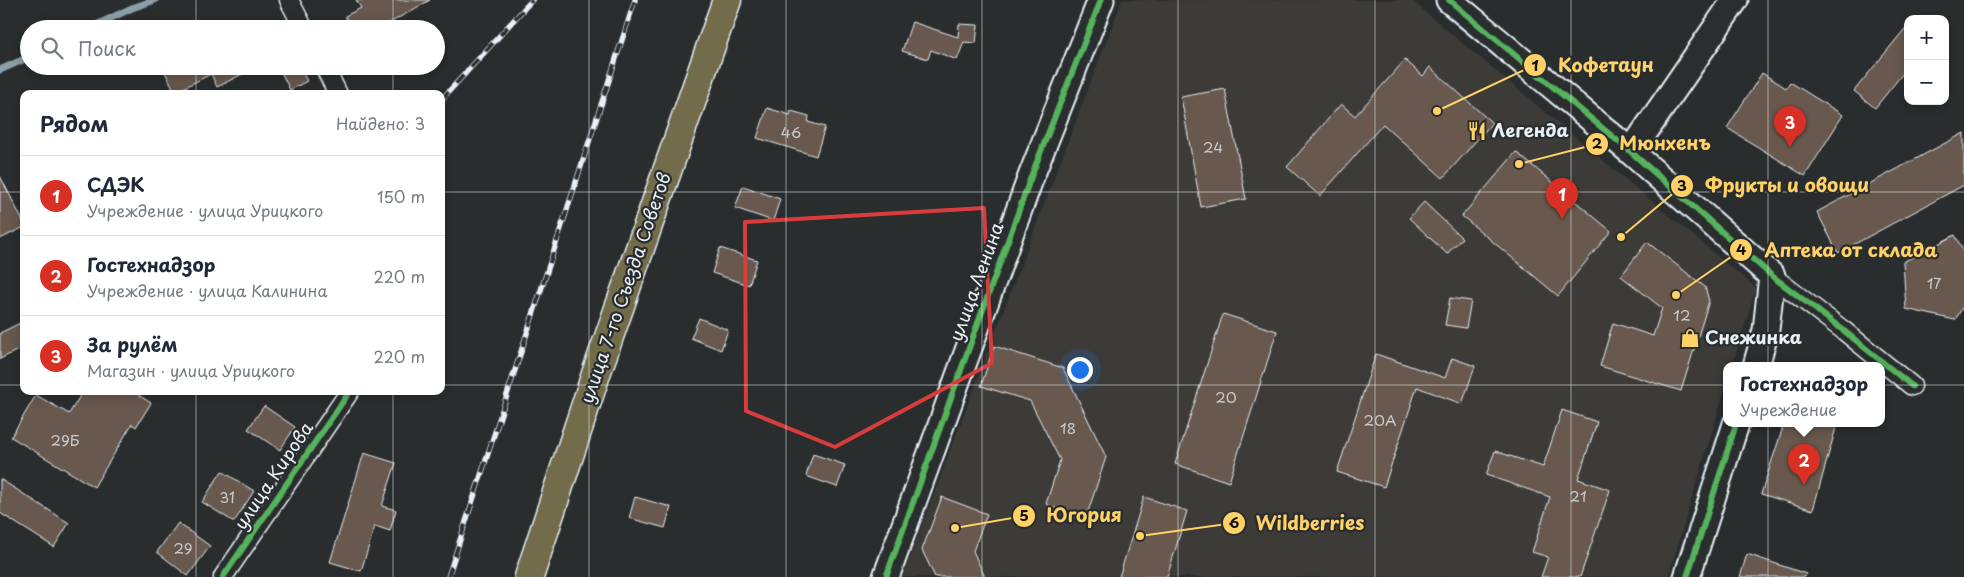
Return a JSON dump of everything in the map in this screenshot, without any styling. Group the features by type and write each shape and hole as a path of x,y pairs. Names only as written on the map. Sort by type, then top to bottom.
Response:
{"main road":[{"name":"улица 7-го Съезда Советов","path":"529,577 597,371 727,0"}],"street":[{"path":"289,0 299,20"},
{"name":"улица Ленина","path":"886,577 1032,174 1101,0"},
{"path":"1449,0 1631,152 1772,276 1882,362"},
{"path":"1631,152 1735,0"},
{"path":"328,75 336,90"},
{"path":"1757,362 1767,321 1772,276"},
{"path":"1885,364 1912,386"},
{"name":"улица Кирова","path":"223,577 347,395"},
{"path":"1687,577 1735,427"}],"highlighted area":[{"path":"984,208 992,363 835,447 746,411 745,222"}],"shaded area":[{"path":"1122,0 1411,0 1756,288 1733,362 1723,362 1723,396 1668,577 902,577"}],"building":[{"path":"356,0 430,0 395,20 347,20 345,16 361,8"},
{"path":"912,22 958,37 959,24 978,25 976,43 964,42 957,60 931,50 928,59 902,51"},
{"path":"1904,30 1904,72 1875,108 1854,91"},
{"path":"1405,60 1423,76 1430,67 1492,123 1443,178 1383,124 1320,196 1287,167 1341,104 1355,116"},
{"path":"1762,73 1786,88 1790,82 1843,115 1805,176 1727,128"},
{"path":"166,75 209,75 179,90 174,90"},
{"path":"211,75 240,75 217,87"},
{"path":"282,75 304,75 307,81 290,90"},
{"path":"1225,89 1246,199 1201,207 1181,97"},
{"path":"767,108 790,115 791,111 809,116 808,122 825,127 816,156 757,138"},
{"path":"1964,133 1964,185 1838,253 1817,212"},
{"path":"1516,152 1611,231 1558,296 1462,216"},
{"path":"0,176 20,215 20,229 0,239"},
{"path":"743,186 780,199 773,221 735,208"},
{"path":"1424,202 1462,238 1447,254 1409,218"},
{"path":"1955,235 1964,253 1964,305 1955,320 1906,309 1903,262"},
{"path":"1647,242 1705,287 1709,301 1681,391 1600,366 1613,323 1653,336 1662,308 1621,276"},
{"path":"720,248 757,260 749,285 712,273"},
{"path":"1450,298 1471,301 1466,328 1445,325"},
{"path":"1223,314 1277,331 1229,482 1175,464"},
{"path":"699,318 728,330 721,350 691,338"},
{"path":"20,323 20,349 0,359 0,333"},
{"path":"994,346 1063,368 1106,457 1085,521 1046,504 1060,460 1030,401 981,386"},
{"path":"1376,354 1445,378 1452,358 1475,366 1462,404 1417,387 1384,487 1337,472"},
{"path":"36,395 69,414 81,395 138,395 151,403 136,427 132,424 94,487 11,437"},
{"path":"264,406 295,427 280,450 248,429"},
{"path":"1562,410 1597,422 1578,479 1610,490 1580,577 1541,577 1548,557 1532,552 1550,497 1486,475 1495,451 1543,467"},
{"path":"1783,427 1836,427 1813,510 1761,494"},
{"path":"364,453 396,463 382,506 396,510 390,531 375,526 361,571 330,562"},
{"path":"813,454 845,465 837,487 806,476"},
{"path":"222,471 254,491 234,522 202,502"},
{"path":"0,479 69,523 54,547 0,513"},
{"path":"635,497 671,507 665,528 629,518"},
{"path":"942,497 987,514 973,551 985,577 935,577 922,550"},
{"path":"1144,497 1187,511 1167,577 1119,577"},
{"path":"178,523 210,546 188,576 157,552"},
{"path":"1747,554 1806,574 1805,577 1740,577"}],"waterway":[{"path":"107,20 155,0"},
{"path":"0,70 20,61"}],"railway":[{"path":"445,96 532,0"},
{"path":"448,577 635,0"}],"cycle path":[{"path":"886,577 1032,174 1101,0"},
{"path":"1449,0 1631,152 1772,276 1882,362"},
{"path":"1885,364 1912,386"},
{"path":"223,577 347,395"},
{"path":"1687,577 1735,427"}],"place":[{"name":"Кофетаун","path":"1437,111"},
{"name":"Легенда","path":"1477,131"},
{"name":"За рулём","path":"1790,147"},
{"name":"Мюнхенъ","path":"1519,164"},
{"name":"СДЭК","path":"1562,219"},
{"name":"Фрукты и овощи","path":"1621,237"},
{"name":"Аптека от склада","path":"1676,295"},
{"name":"Снежинка","path":"1690,338"},
{"name":"Гостехнадзор","path":"1804,485"},
{"name":"Югория","path":"955,528"},
{"name":"Wildberries","path":"1140,536"}]}
